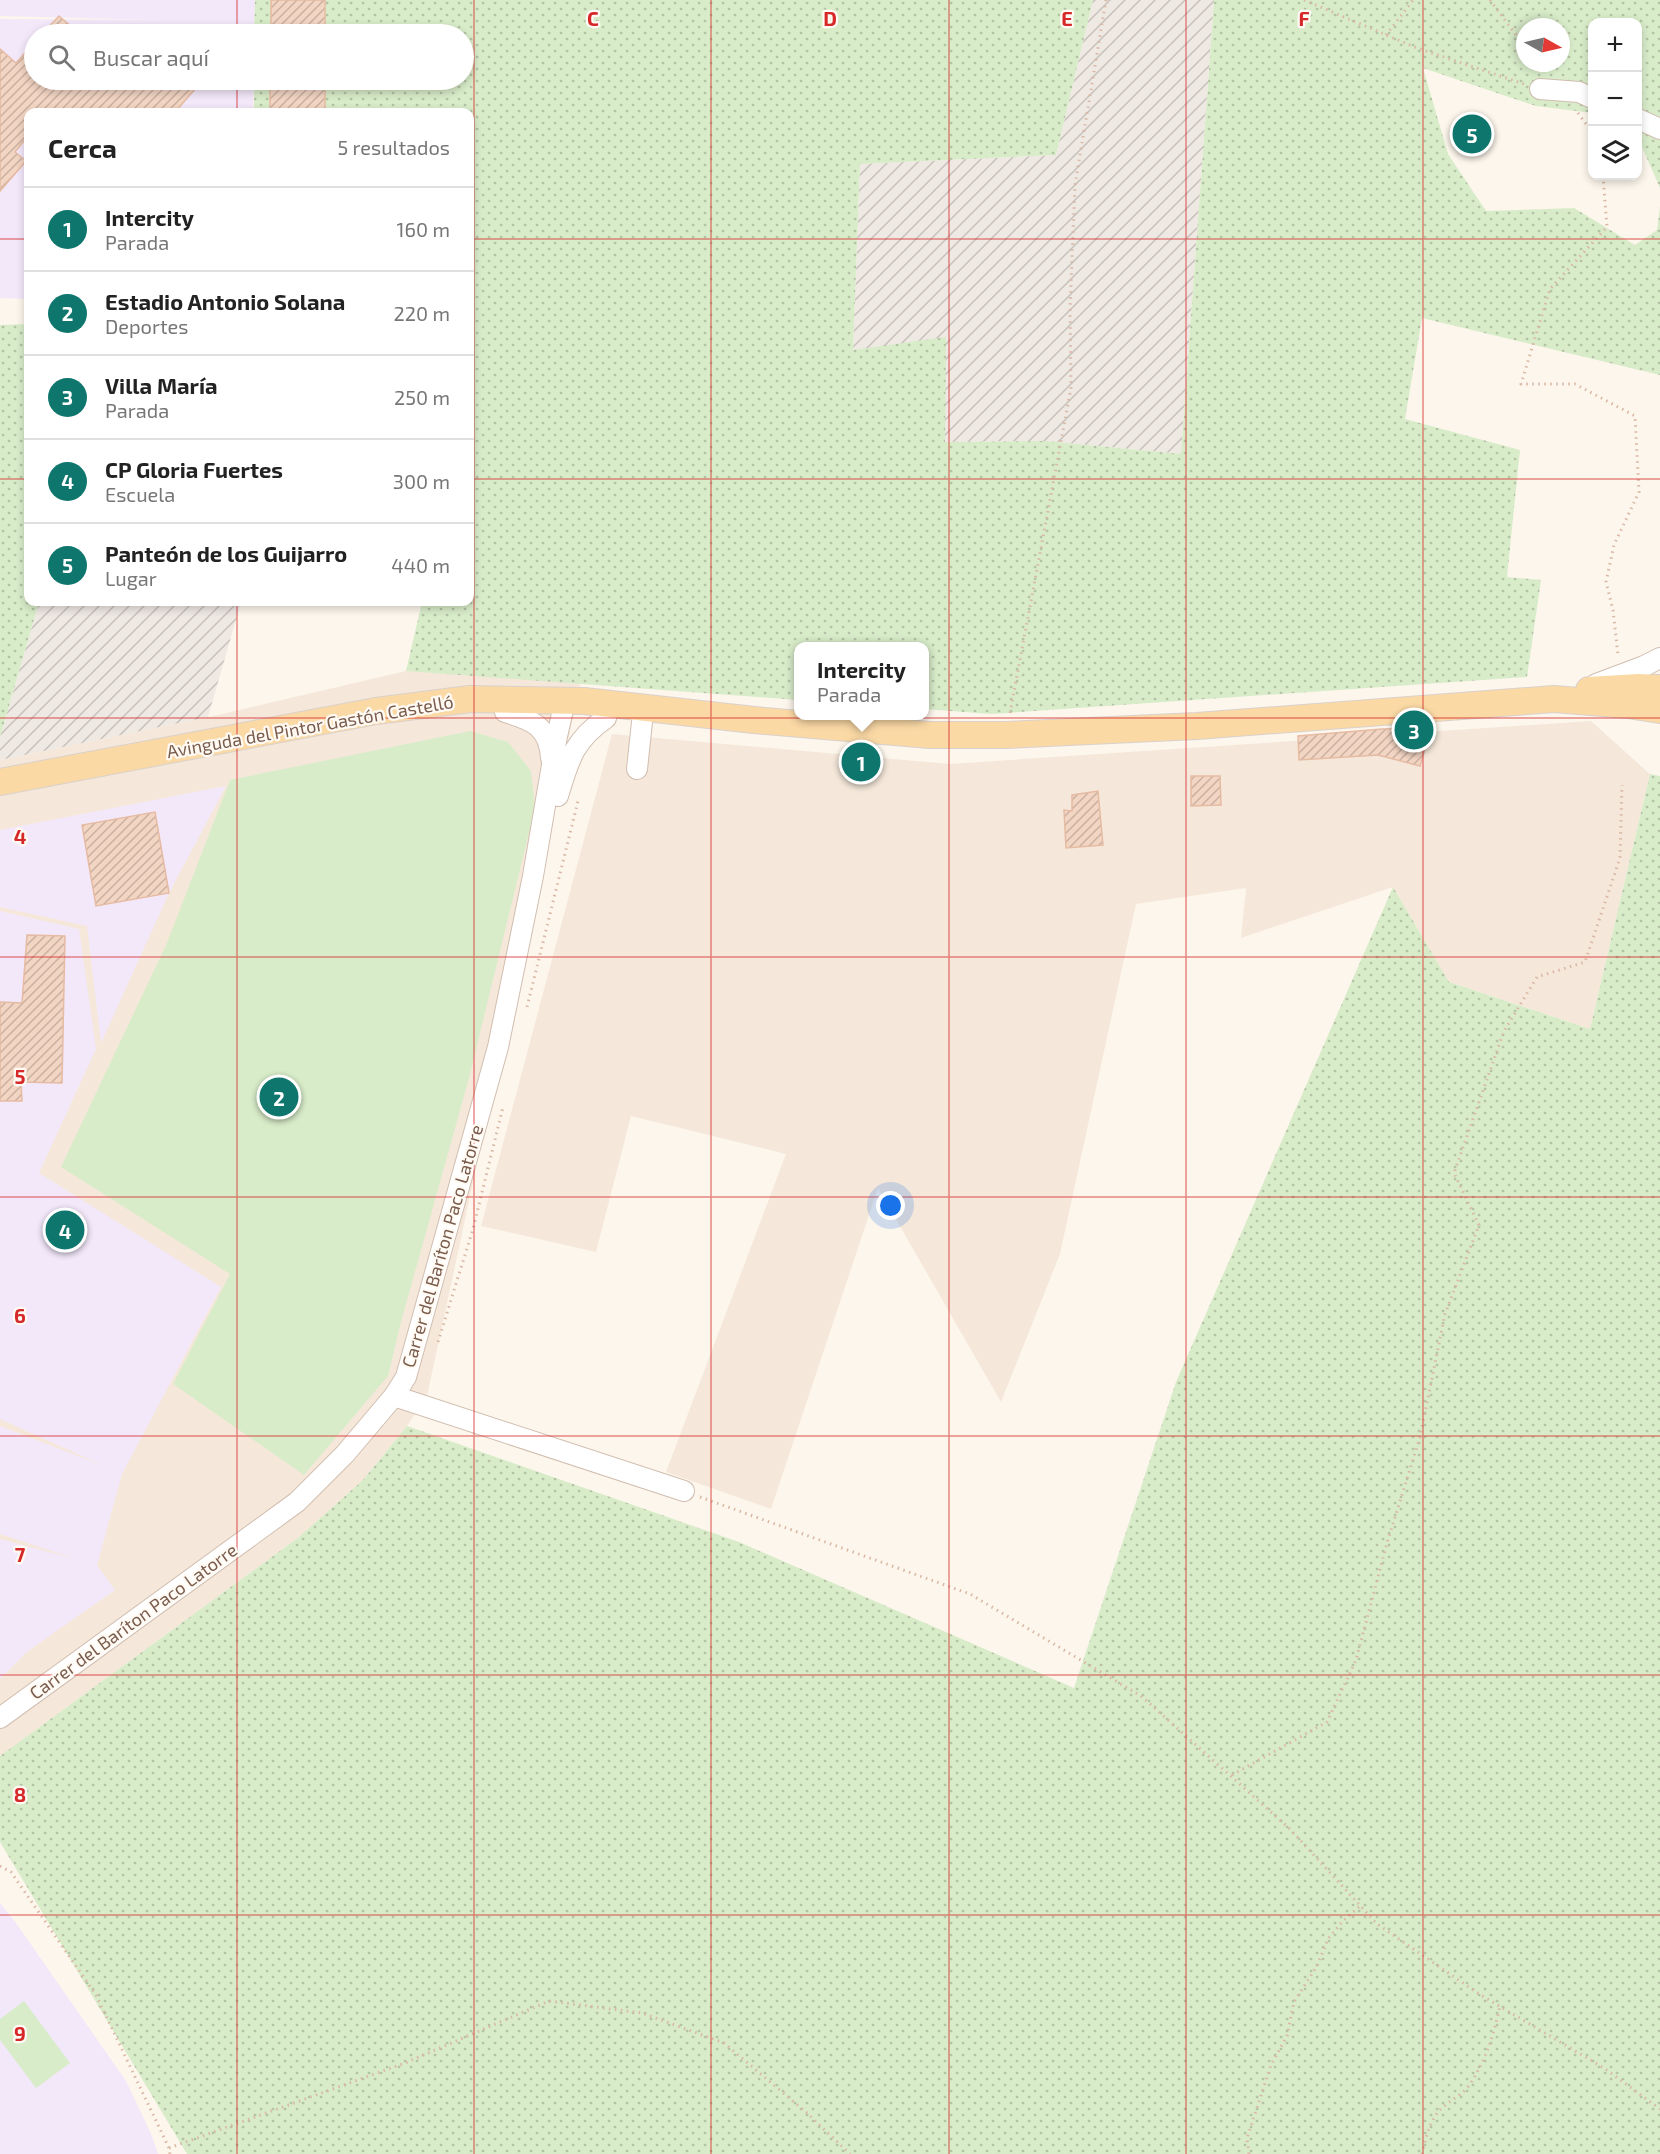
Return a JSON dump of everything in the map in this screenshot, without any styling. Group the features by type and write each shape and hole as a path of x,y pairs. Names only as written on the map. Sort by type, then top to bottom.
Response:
{"main road":[{"name":"Avinguda del Pintor Gastón Castelló","path":"0,782 376,711 470,699 584,701 642,722 755,735 935,749 1051,743 1197,726 1564,695 1612,687 1660,688"},
{"name":"Avinguda del Pintor Gastón Castelló","path":"1564,695 1660,711"},
{"name":"Avinguda del Pintor Gastón Castelló","path":"0,794 320,733 452,714 505,712 562,714 568,708 930,735 1005,735 1197,726"}],"street":[{"path":"1540,89 1579,92 1588,96"},
{"path":"1642,120 1660,129"},
{"name":"Avinguda del Pintor Gastón Castelló","path":"1564,695 1621,675 1660,658"},
{"name":"Avinguda del Pintor Gastón Castelló","path":"505,712 530,719 543,732 550,749 552,770"},
{"name":"Carrer del Baríton Paco Latorre","path":"533,876 571,753 593,726 610,712"},
{"name":"Carrer del Baríton Paco Latorre","path":"0,1718 297,1502 345,1454 394,1396 406,1377 497,1049 533,876 562,714"},
{"path":"637,769 642,722"},
{"path":"394,1396 684,1491"}],"path":[{"path":"1005,735 1071,388 1070,308 1075,185 1106,0"},
{"path":"1304,0 1417,48 1540,89"},
{"path":"1386,35 1413,0"},
{"path":"1490,0 1516,35"},
{"path":"1603,180 1607,227 1550,289 1521,384 1575,384 1635,416 1639,492 1614,545 1606,582 1613,610 1621,675"},
{"path":"1231,1776 1327,1722 1356,1660 1387,1543 1420,1437 1445,1314 1479,1225 1454,1173 1504,1030 1538,977 1585,962 1620,858 1622,785"},
{"path":"526,1014 579,796"},
{"path":"438,1342 473,1229 503,1105"},
{"path":"684,1491 970,1594 1141,1696 1290,1829 1377,1924 1479,1994 1604,2068 1660,2109"},
{"path":"0,1866 11,1872 96,1995 170,2154"},
{"path":"1249,2154 1247,2138 1271,2065 1287,2036 1294,2002 1317,1966 1328,1939 1360,1906"},
{"path":"169,2148 405,2063 549,2001 642,2013 724,2043 850,2154"},
{"path":"1422,2154 1427,2133 1439,2111 1470,2085 1491,2045 1500,2006"}],"shaded area":[{"path":"0,0 255,0 254,24 24,24 24,90 254,90 253,108 24,108 24,299 0,298 0,19 157,20 0,16"},
{"path":"1093,0 1214,0 1181,454 1046,441 945,442 853,350 860,164 1056,155"},
{"path":"38,606 240,606 208,717 0,760 0,737"},
{"path":"458,670 581,681 427,1396 407,1426 363,1480 299,1537 0,1756 0,760 218,715 406,671"},
{"path":"1591,721 1650,774 1590,1029 1449,982 1393,887 1241,938 1246,888 1136,904 1060,1254 1001,1402 878,1188 771,1509 666,1472 786,1154 631,1116 596,1252 481,1226 612,734 950,764"},
{"path":"226,786 169,893 101,1043 87,926 0,907 0,830"},
{"path":"0,911 79,929 96,1049 39,1173 221,1287 122,1474 97,1565 115,1590 28,1651 0,1679 0,1539 79,1560 0,1534 0,1426 104,1466 0,1419"},
{"path":"0,1903 126,2081 158,2154 0,2154"}],"green space":[{"path":"255,0 1093,0 1056,155 860,164 853,350 946,337 945,442 1046,441 1181,454 1214,0 1660,0 1660,121 1642,119 1642,18 1588,18 1588,112 1536,106 1423,68 1448,154 1486,211 1574,208 1635,245 1657,230 1660,207 1660,375 1422,318 1405,419 1520,450 1507,577 1541,580 1527,677 991,714 929,709 929,642 794,642 794,700 406,671 421,606 474,606 474,108 254,108 254,90 474,90 474,24 254,24"},
{"path":"1642,126 1660,139 1660,188 1642,147"},
{"path":"24,324 24,606 38,606 0,737 0,325"},
{"path":"470,731 508,742 531,771 535,808 469,1078 388,1376 304,1475 173,1384 230,1274 61,1167 167,943 230,780"},
{"path":"1650,774 1660,776 1660,2154 187,2154 0,1842 0,1756 299,1537 363,1480 407,1426 739,1542 1074,1688 1176,1382 1393,887 1449,982 1590,1029"},
{"path":"24,2001 70,2063 36,2088 0,2040 0,2019"}],"building":[{"path":"271,0 325,0 325,24 271,24"},
{"path":"59,16 68,24 51,24"},
{"path":"0,49 16,63 24,54 24,90 194,90 178,108 24,108 24,141 15,152 24,159 24,163 0,191"},
{"path":"270,90 325,90 325,108 270,108"},
{"path":"1461,120 1485,129 1489,139 1486,146 1476,151 1453,143"},
{"path":"1431,728 1420,766 1378,755 1299,760 1298,736 1382,729"},
{"path":"1191,776 1220,776 1221,805 1191,806"},
{"path":"1098,791 1103,845 1066,848 1064,810 1072,811 1072,795"},
{"path":"155,812 169,893 96,906 82,825"},
{"path":"27,935 65,936 62,1083 21,1082 22,1101 0,1101 0,1002 22,1003"}],"place":[{"name":"Panteón de los Guijarro","path":"1472,134"},
{"name":"Villa María","path":"1414,730"},
{"name":"Intercity","path":"861,762"},
{"name":"Estadio Antonio Solana","path":"279,1097"},
{"name":"CP Gloria Fuertes","path":"65,1230"}]}
